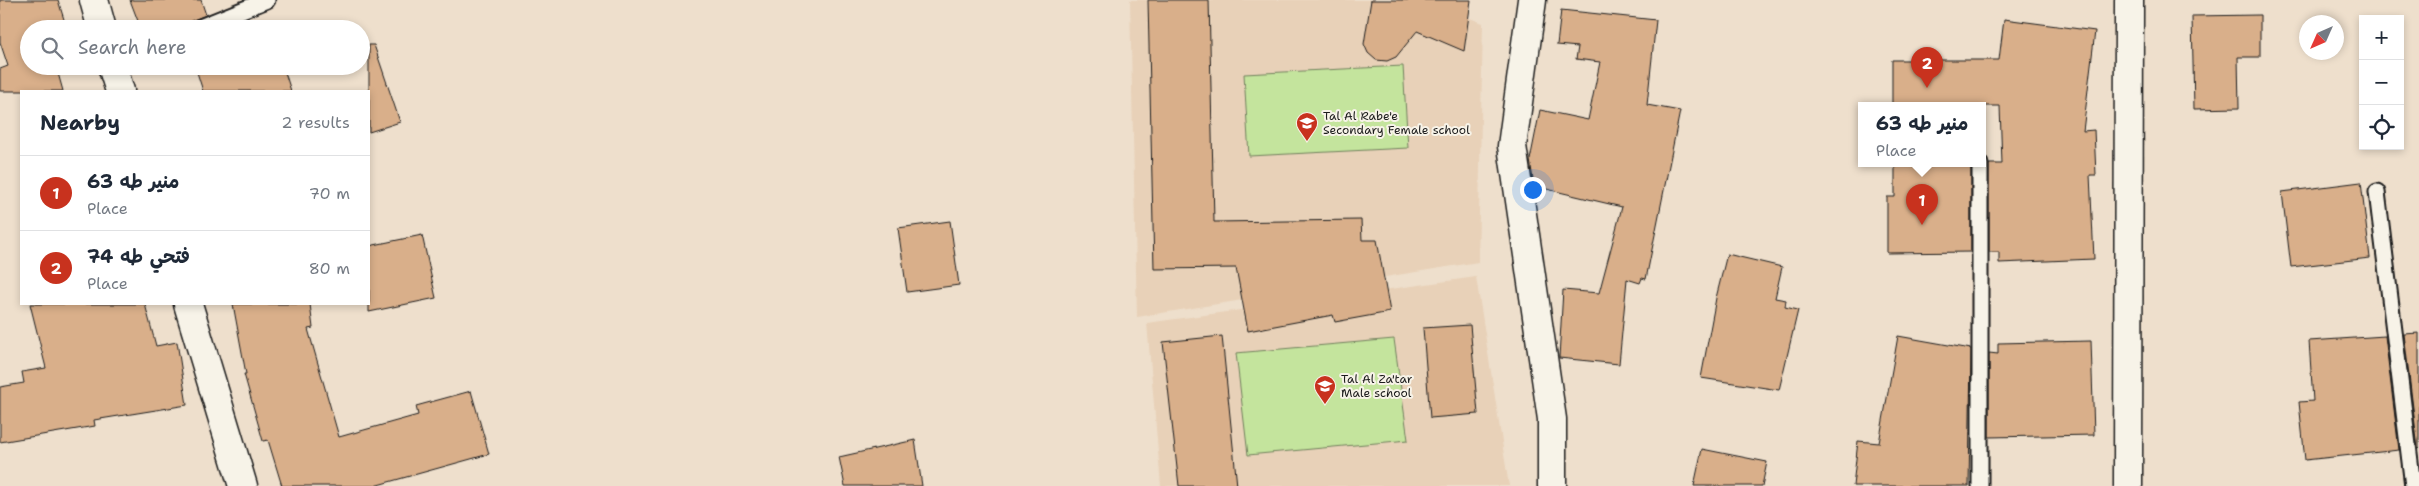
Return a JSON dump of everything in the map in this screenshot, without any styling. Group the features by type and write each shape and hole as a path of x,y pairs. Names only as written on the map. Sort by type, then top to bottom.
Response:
{"street":[{"path":"94,0 100,20"},
{"path":"1532,0 1512,146 1552,419 1552,486"},
{"path":"2128,486 2129,0"},
{"path":"115,75 120,90"},
{"path":"188,305 243,486"}],"lane":[{"path":"217,20 267,0"},
{"path":"1980,167 1980,486"},
{"path":"2377,192 2413,486"}],"shaded area":[{"name":"Tal Al Rabe'e Secondary Female school","path":"1130,0 1421,0 1483,23 1478,262 1137,317"},
{"name":"Tal Al Za'tar Male school","path":"1476,277 1509,486 1161,486 1147,323"}],"green space":[{"path":"1403,66 1408,148 1249,156 1244,74"},
{"path":"1394,339 1408,440 1248,455 1236,353"}],"building":[{"path":"0,0 58,0 64,20 20,20 20,75 59,75 63,90 0,91 0,69 8,66 0,42"},
{"path":"130,0 201,0 206,15 194,20 138,20"},
{"path":"1148,0 1209,0 1214,222 1361,220 1362,240 1377,240 1390,312 1335,322 1333,315 1248,331 1236,268 1154,269"},
{"path":"1371,0 1471,0 1464,51 1417,31 1396,57 1387,61 1376,60 1368,53 1364,44"},
{"path":"1561,10 1656,20 1647,105 1680,111 1646,279 1642,278 1640,283 1627,279 1619,364 1559,358 1563,290 1599,293 1622,207 1534,186 1530,160 1540,110 1588,120 1600,62 1576,59 1578,47 1557,45"},
{"path":"2260,15 2260,57 2238,57 2239,108 2194,109 2192,16"},
{"path":"2004,19 2095,31 2083,131 2094,130 2096,175 2090,175 2094,259 1999,263 1999,252 1989,252 1989,164 2002,164 2000,106 1986,106 1986,102 1892,102 1892,60 1999,60"},
{"path":"370,45 374,45 400,122 370,132"},
{"path":"198,75 286,75 291,90 203,90"},
{"path":"1895,167 1971,167 1971,252 1887,253 1887,197 1895,197"},
{"path":"2361,182 2370,258 2291,267 2282,192"},
{"path":"950,221 959,285 907,292 898,228"},
{"path":"422,235 436,298 369,312 370,246"},
{"path":"1727,254 1782,267 1775,298 1786,300 1785,307 1798,310 1779,390 1701,378 1716,298"},
{"path":"30,305 145,305 156,346 177,342 187,405 94,420 95,426 0,442 0,387 24,383 22,372 46,368"},
{"path":"233,305 310,305 313,328 308,329 339,437 418,415 416,406 471,391 489,454 374,486 282,486 268,440 263,441 244,374 246,374"},
{"path":"1470,325 1478,414 1430,418 1423,328"},
{"path":"2419,333 2419,448 2418,449 2404,334"},
{"path":"1222,336 1237,486 1179,486 1163,342"},
{"path":"1898,336 1971,349 1969,486 1853,486 1858,441 1879,443"},
{"path":"2385,336 2399,450 2305,460 2299,402 2313,401 2309,341"},
{"path":"2091,341 2094,435 1989,437 1989,353 1998,354 1998,343"},
{"path":"915,440 922,486 845,486 839,457"},
{"path":"1702,449 1767,462 1762,486 1694,486"}],"place":[{"name":"فتحي طه 74","path":"1927,88"},
{"name":"Tal Al Rabe'e Secondary Female school","path":"1307,142"},
{"name":"منير طه 63","path":"1922,225"},
{"name":"Tal Al Za'tar Male school","path":"1325,405"}]}
